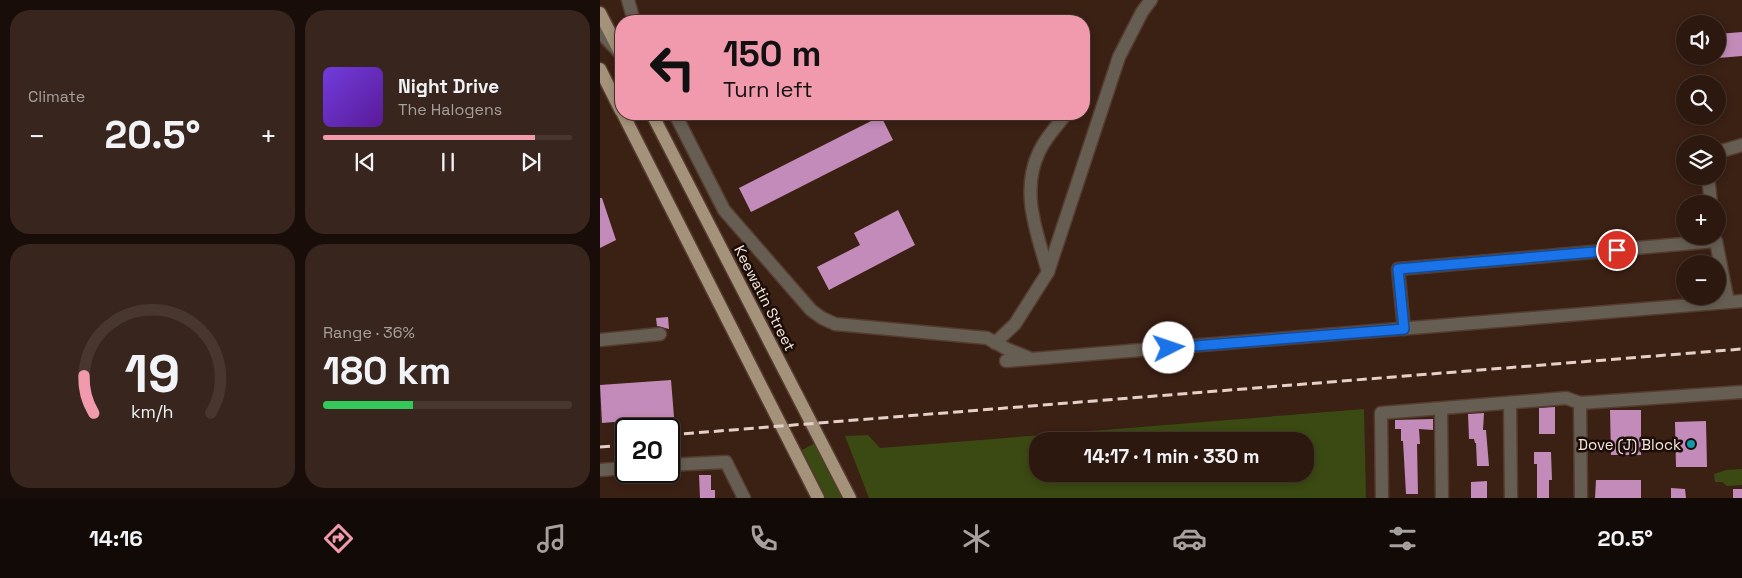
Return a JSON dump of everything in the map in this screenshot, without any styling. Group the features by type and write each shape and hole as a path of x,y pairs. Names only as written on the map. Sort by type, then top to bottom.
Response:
{"main road":[{"path":"600,13 615,43"},
{"path":"600,69 615,99"},
{"path":"626,120 818,498"},
{"name":"Keewatin Street","path":"655,120 850,498"}],"street":[{"path":"628,0 632,15"},
{"path":"995,343 1015,324 1048,272 1119,57 1142,12 1151,0"},
{"path":"600,32 615,48"},
{"path":"600,80 610,89"},
{"path":"678,120 724,210 811,310 822,318 834,324 987,338 1032,359"},
{"path":"1048,272 1032,215 1030,184 1039,151 1062,120"},
{"path":"1726,150 1742,145"},
{"path":"1404,329 1398,269 1676,243"},
{"path":"1717,245 1728,302"},
{"path":"1006,361 1742,301"},
{"path":"600,340 660,334"},
{"path":"1382,498 1381,413 1441,410 1566,398 1580,403 1742,392"},
{"path":"1510,403 1511,498"},
{"path":"1580,403 1581,498"},
{"path":"1441,410 1442,498"},
{"path":"680,464 726,462 744,498"},
{"path":"600,470 615,469"}],"green space":[{"path":"1364,409 1366,498 869,498 845,436 868,435 880,448 1029,436 1029,482 1314,482 1314,432 1079,432"},
{"path":"815,443 843,498 826,498 802,450"},
{"path":"1742,469 1742,485 1727,486 1722,482 1715,482 1714,474 1726,470"}],"building":[{"path":"1742,32 1742,56 1726,57 1726,33"},
{"path":"873,120 883,120 893,140 751,212 739,188"},
{"path":"600,198 602,198 616,240 600,248"},
{"path":"898,210 915,245 829,290 817,267 860,245 854,233"},
{"path":"668,317 669,329 657,326 656,318"},
{"path":"671,380 674,417 615,418 615,422 602,423 600,385"},
{"path":"1555,407 1555,434 1539,434 1539,408"},
{"path":"1610,410 1641,410 1641,455 1611,455"},
{"path":"1484,413 1483,430 1486,430 1489,466 1477,466 1476,443 1474,439 1469,439 1468,414"},
{"path":"1433,419 1433,430 1419,429 1420,444 1417,444 1418,494 1406,494 1403,441 1401,441 1401,429 1395,429 1395,420"},
{"name":"Dove (J) Block","path":"1706,421 1707,467 1676,467 1675,422"},
{"path":"1534,452 1551,452 1552,480 1549,480 1549,498 1537,498 1537,464 1534,464"},
{"path":"699,475 711,475 711,490 715,490 715,498 700,498"},
{"path":"1596,480 1641,480 1641,498 1595,498"},
{"path":"1487,481 1487,498 1471,498 1471,482"},
{"path":"1671,488 1685,489 1686,498 1671,498"},
{"path":"1733,489 1742,489 1742,498 1733,498"}],"railway":[{"path":"680,434 1742,349"},
{"path":"600,447 615,446"}],"place":[{"name":"Dove (J) Block","path":"1691,444"}],"route":[{"path":"1169,348 1404,329 1398,269 1617,250"}]}
